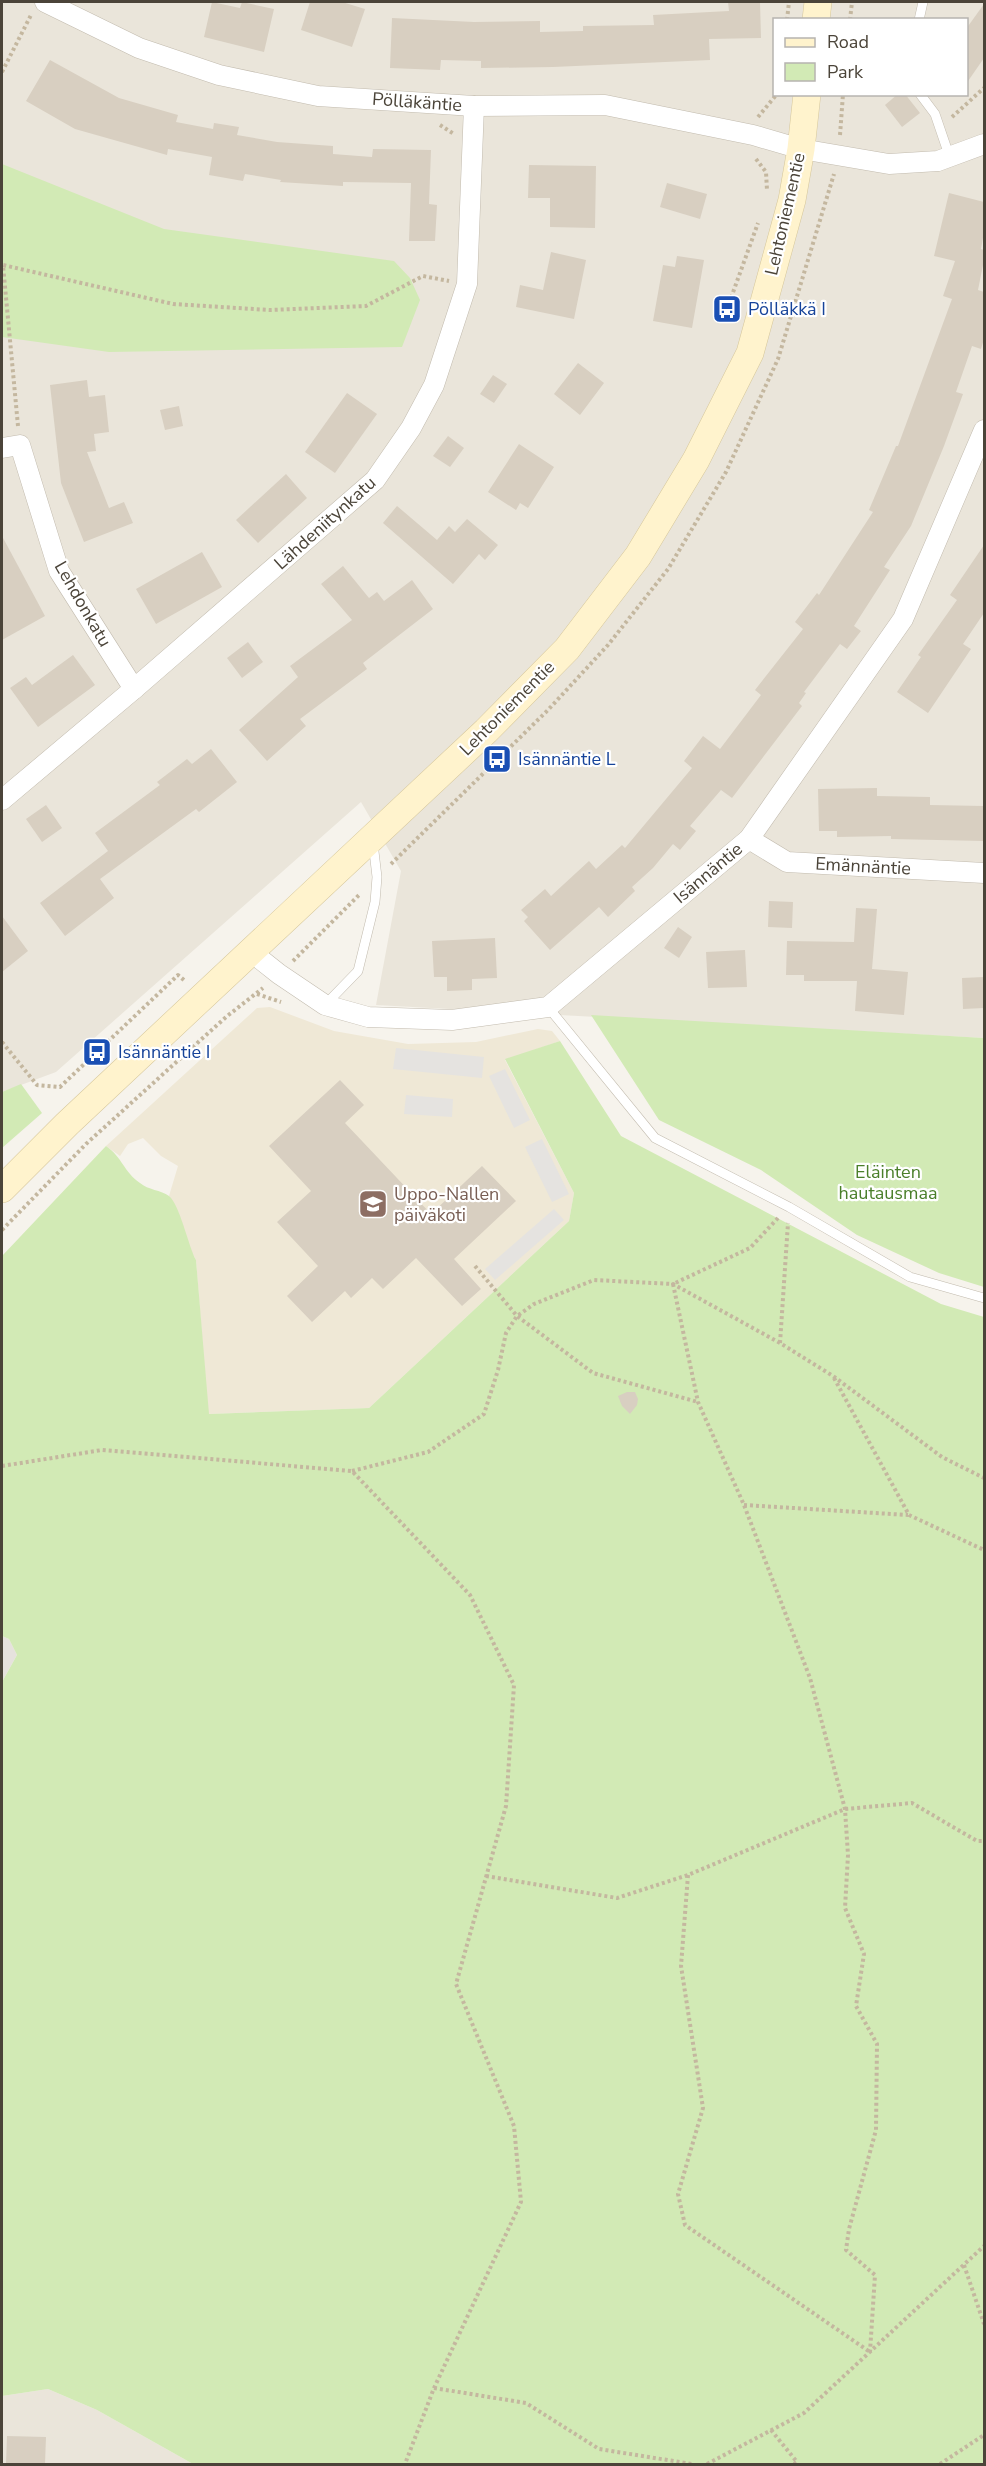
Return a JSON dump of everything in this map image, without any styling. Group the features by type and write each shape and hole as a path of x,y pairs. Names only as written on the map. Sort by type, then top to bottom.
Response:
{"main road":[{"path":"816,18 818,2"},
{"name":"Lehtoniementie","path":"2,1189 250,951 486,732 567,649 638,556 696,460 750,353 792,200 807,96"}],"street":[{"name":"Pölläkäntie","path":"39,6 139,48 219,75 318,96 474,106 605,105 753,135 801,149 889,164 938,161 984,144"},
{"name":"Lähdeniitynkatu","path":"2,800 375,480 411,428 434,385 467,284 474,106"},
{"name":"Isännäntie","path":"548,1007 749,839 903,619 984,430"},
{"name":"Lehdonkatu","path":"11,447 59,572 134,689"},
{"name":"Emännäntie","path":"749,839 787,862 984,873"},
{"path":"250,951 325,1005 368,1017 452,1020 548,1007"}],"lane":[{"path":"919,18 923,2"},
{"path":"922,96 935,114 950,158"},
{"path":"325,1005 358,971 375,902 377,878 373,837"},
{"path":"548,1007 655,1138 789,1207 910,1277 984,1298"}],"path":[{"path":"787,18 789,2"},
{"path":"850,18 852,2"},
{"path":"2,72 39,6"},
{"path":"939,126 961,111 984,88"},
{"path":"766,200 766,172 753,155 753,135 760,112 775,96"},
{"path":"727,309 760,219"},
{"path":"11,447 2,265 173,304 269,310 366,306 423,276 467,284"},
{"path":"2,1041 37,1085 60,1087 178,975"},
{"path":"673,1284 750,1248 789,1207"},
{"path":"780,1343 789,1207"},
{"path":"475,1266 517,1316 592,1373 698,1402"},
{"path":"2,1466 102,1450 352,1471 428,1452 484,1414 498,1370 506,1333 517,1316 534,1304 594,1280 673,1284 780,1343 833,1376 942,1457 984,1478"},
{"path":"673,1284 698,1402 744,1504 810,1678 845,1809 848,1855 845,1908 864,1954 856,2006 877,2044 876,2130 849,2229 846,2250 875,2275 870,2352"},
{"path":"833,1376 909,1515"},
{"path":"352,1471 470,1595 514,1684 506,1806 456,1984 513,2126 521,2202 434,2388 405,2464"},
{"path":"744,1504 909,1515 984,1550"},
{"path":"486,1876 617,1898 688,1875 845,1809 912,1803 976,1841 984,1841"},
{"path":"688,1875 681,1966 704,2108 678,2194 685,2224 870,2352"},
{"path":"707,2464 804,2413 984,2246"},
{"path":"964,2265 984,2324"},
{"path":"434,2388 526,2403 599,2449 692,2464"},
{"path":"771,2430 797,2462 794,2464"},
{"path":"940,2464 984,2435"}],"shaded area":[{"path":"2,2 984,2 984,1038 376,1005 401,871 361,802 56,1072 2,1092"},
{"name":"Uppo-Nallen päiväkoti","path":"270,1007 334,1031 408,1044 476,1042 538,1029 552,1031 560,1041 505,1060 574,1193 569,1221 369,1408 208,1414 196,1260 188,1245 178,1211 169,1196 178,1166 161,1156 143,1138 128,1144 120,1156 106,1146 257,1008"},
{"path":"396,1048 484,1057 482,1078 393,1069"},
{"path":"505,1069 530,1120 514,1128 489,1076"},
{"path":"406,1095 453,1099 452,1117 404,1114"},
{"path":"542,1139 569,1194 552,1202 525,1147"},
{"path":"554,1209 564,1220 495,1280 485,1269"},
{"path":"2,1636 9,1639 17,1655 2,1682"},
{"path":"48,2389 97,2410 193,2464 2,2464 2,2396"}],"green space":[{"path":"2,164 164,229 394,261 410,278 420,300 402,347 109,352 2,337"},
{"name":"Eläinten hautausmaa","path":"591,1015 984,1038 984,1287 939,1273 857,1235 761,1170 659,1120"},
{"path":"560,1041 621,1136 941,1304 984,1317 984,2464 193,2464 97,2410 48,2389 2,2396 2,1682 17,1655 9,1639 2,1636 2,1256 106,1146 140,1183 169,1196 180,1216 196,1260 209,1414 369,1408 569,1221 574,1193 505,1059"},
{"path":"21,1084 42,1113 2,1148 2,1092"}],"building":[{"path":"212,2 240,8 242,2 274,9 264,52 204,37"},
{"path":"310,2 342,2 365,9 352,47 301,30"},
{"path":"728,2 760,2 761,38 709,39 710,60 481,68 481,61 441,60 440,70 390,68 392,18 474,22 540,21 540,32 583,31 583,26 654,25 653,15 729,11"},
{"path":"984,4 984,58 968,81 968,26"},
{"path":"50,60 119,98 178,115 176,122 213,129 214,123 239,127 237,135 277,142 333,146 333,154 372,157 373,149 431,150 429,204 437,205 435,241 409,241 411,183 343,182 343,186 280,182 281,180 245,174 243,181 209,175 212,157 168,149 167,155 75,129 26,101"},
{"path":"896,96 907,96 920,113 902,127 885,105"},
{"path":"529,165 596,166 595,228 550,227 550,198 528,198"},
{"path":"667,183 707,194 700,219 660,207"},
{"path":"949,193 984,202 984,232 981,249 984,250 984,260 978,290 984,292 984,339 981,349 972,346 956,392 963,394 911,526 884,567 890,570 854,626 861,631 847,649 840,644 804,692 806,693 799,703 802,706 732,798 721,790 690,826 696,831 680,850 673,844 653,868 632,887 635,891 608,917 599,907 550,950 524,921 528,917 521,910 545,889 551,896 589,861 596,869 622,845 625,848 692,768 684,761 703,736 720,749 761,695 755,690 803,629 795,622 817,593 819,595 873,512 869,510 896,446 898,446 952,299 943,296 955,261 934,256"},
{"path":"551,252 586,260 574,319 516,307 520,285 543,290"},
{"path":"677,256 704,260 692,328 653,321 663,265 675,267"},
{"path":"578,363 604,383 580,415 554,394"},
{"path":"493,375 507,384 494,403 480,394"},
{"path":"87,380 89,397 105,395 109,432 94,434 96,451 87,452 109,508 124,502 133,523 84,542 61,483 50,385"},
{"path":"347,393 377,414 335,473 305,452"},
{"path":"179,406 183,426 165,430 160,410"},
{"path":"448,436 464,448 450,467 433,456"},
{"path":"519,444 554,467 528,508 520,503 516,510 488,492"},
{"path":"286,474 307,498 258,543 236,520"},
{"path":"397,506 437,540 449,526 455,532 467,519 498,545 485,560 479,554 453,584 383,523"},
{"path":"2,536 45,616 2,640"},
{"path":"984,545 984,613 963,644 971,649 928,713 897,692 921,657 918,655 957,600 950,595"},
{"path":"202,552 222,587 156,624 136,589"},
{"path":"343,566 369,598 377,592 384,601 412,580 433,609 363,663 367,669 300,719 306,726 267,761 239,730 298,677 290,666 352,620 321,584"},
{"path":"248,642 263,662 242,678 227,658"},
{"path":"73,655 95,685 38,727 10,688 26,677 32,685"},
{"path":"211,749 237,782 199,812 196,809 100,879 114,898 65,936 40,903 108,851 95,833 160,785 157,782 187,759 192,764"},
{"path":"877,788 877,796 930,797 930,805 984,806 984,841 891,839 891,836 837,837 837,831 819,831 818,789"},
{"path":"46,805 62,828 42,842 26,819"},
{"path":"769,901 793,902 792,928 768,927"},
{"path":"856,908 877,909 872,969 908,972 904,1015 855,1011 857,981 804,981 804,975 786,975 787,941 854,942"},
{"path":"2,916 28,951 2,972"},
{"path":"678,927 692,937 679,958 664,948"},
{"path":"495,938 497,978 472,979 472,990 447,991 447,977 434,977 432,941"},
{"path":"745,950 747,987 708,988 706,952"},
{"path":"984,977 984,1008 963,1009 962,978"},
{"path":"340,1080 364,1105 345,1123 431,1214 482,1166 516,1201 454,1259 481,1289 462,1306 416,1258 383,1289 372,1278 351,1298 345,1291 312,1322 287,1296 318,1266 277,1222 311,1191 269,1146"},
{"path":"627,1392 635,1392 638,1399 637,1405 630,1414 622,1406 618,1396"},
{"path":"7,2436 46,2437 45,2464 6,2464"}],"place":[{"name":"Pölläkkä I","path":"727,309"},
{"name":"Isännäntie L","path":"497,759"},
{"name":"Isännäntie I","path":"97,1052"},
{"name":"Uppo-Nallen päiväkoti","path":"373,1204"}]}
